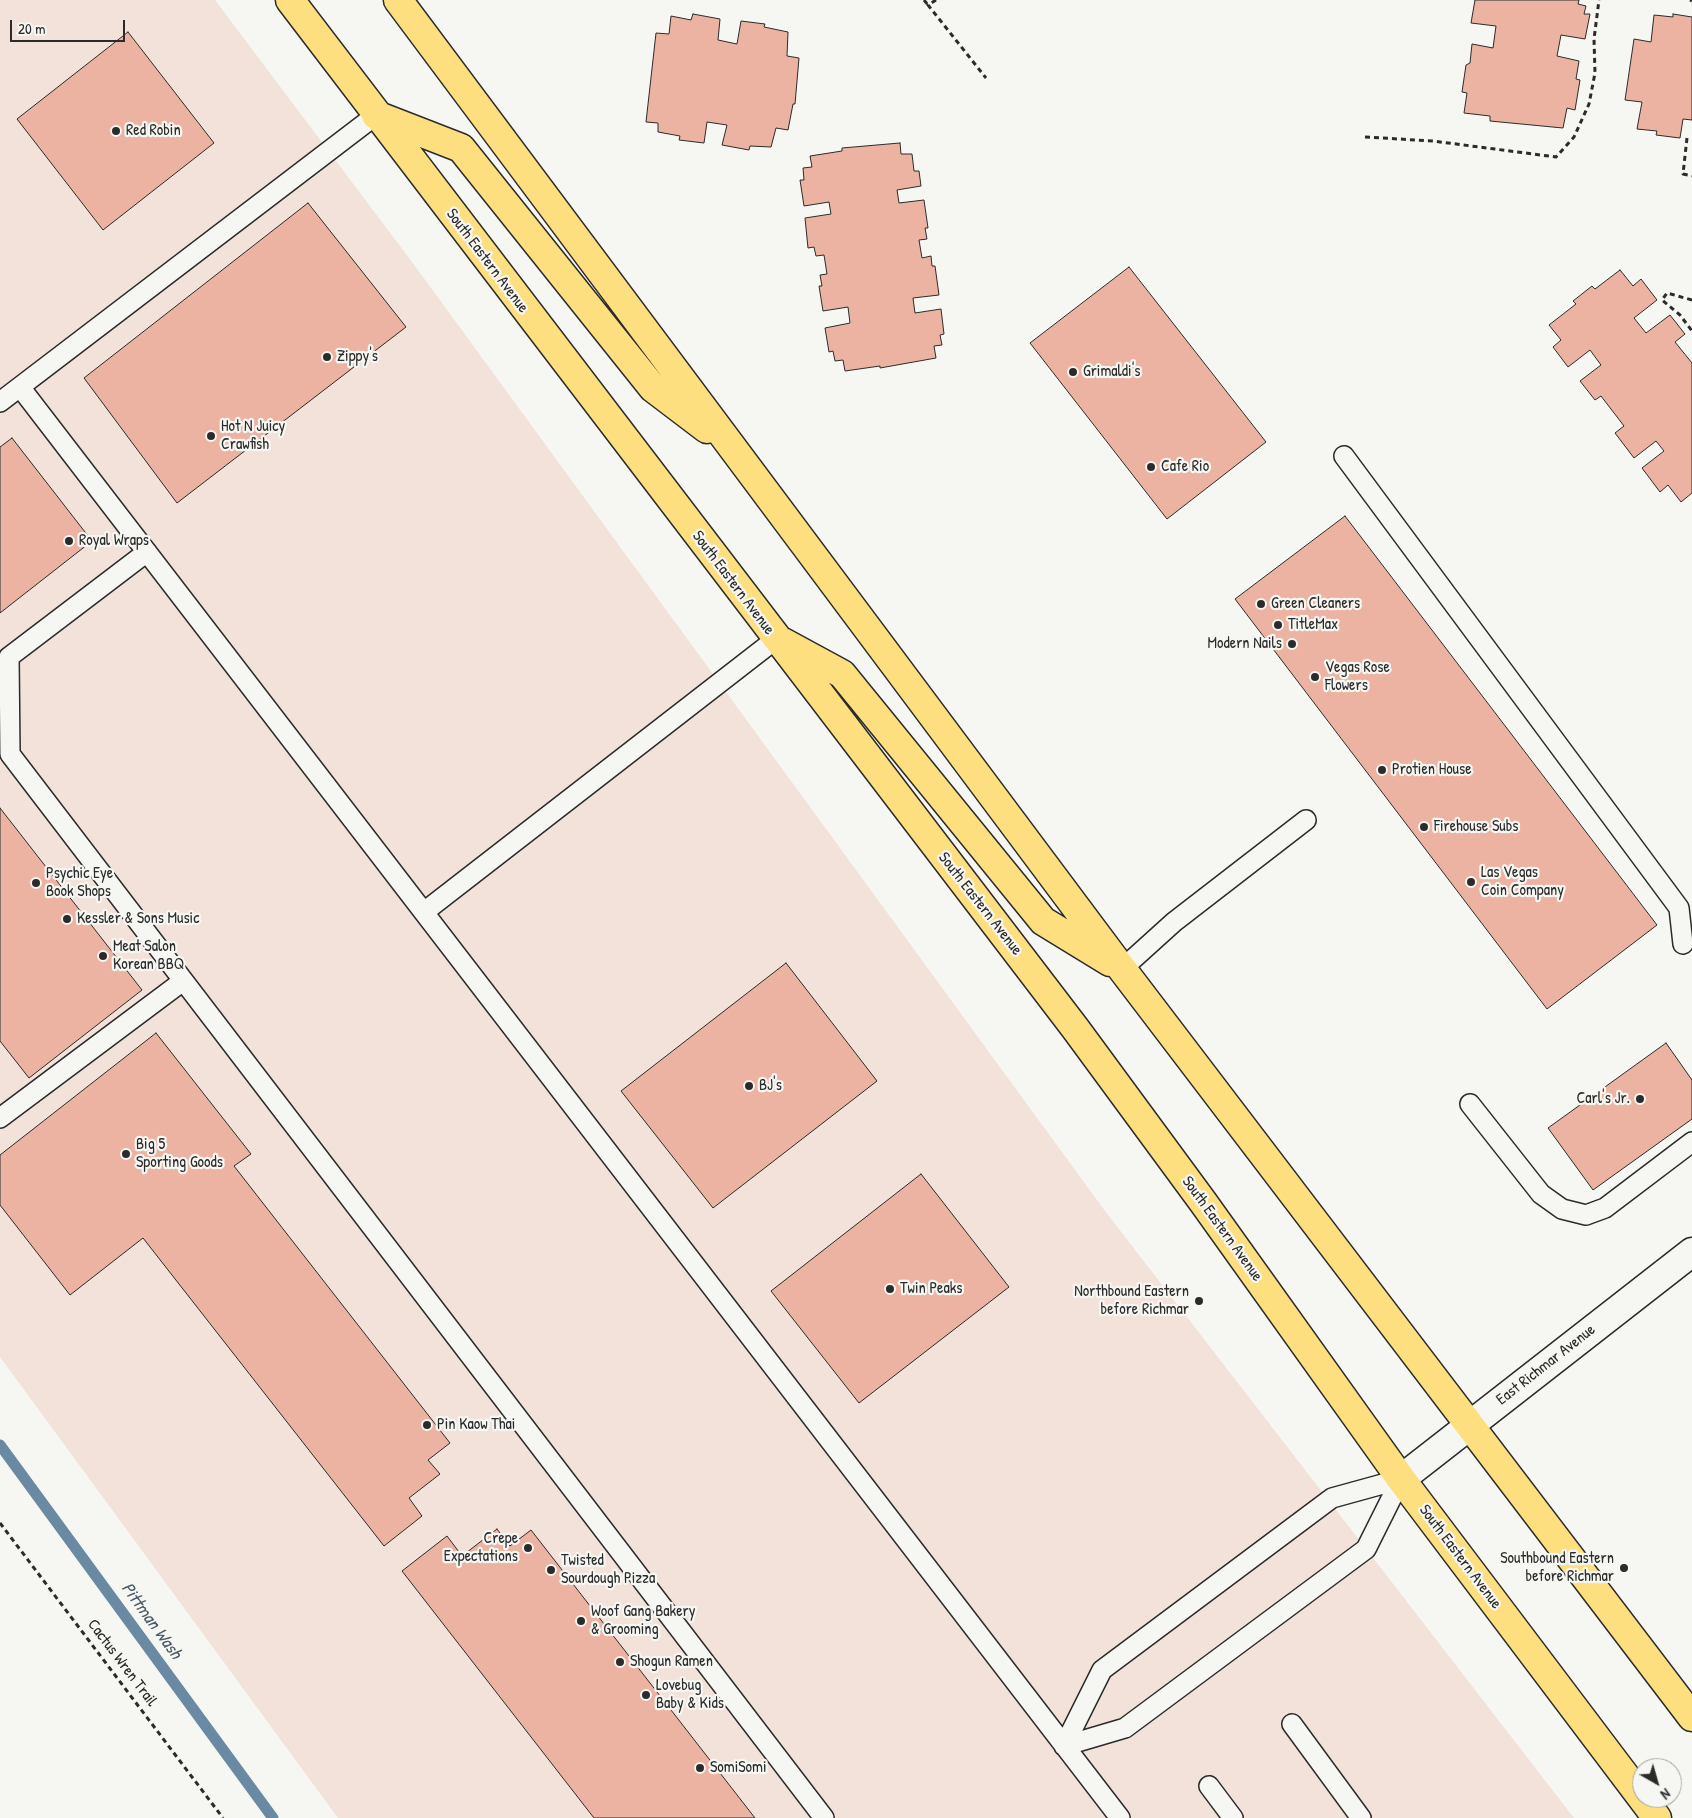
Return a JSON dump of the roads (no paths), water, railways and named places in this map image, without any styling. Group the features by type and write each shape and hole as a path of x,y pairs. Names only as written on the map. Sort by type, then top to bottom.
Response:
{"main road":[{"name":"South Eastern Avenue","path":"290,0 376,116 1075,1028 1203,1202 1401,1479 1657,1818"},
{"path":"398,0 1122,970 1692,1717"},
{"path":"376,116 461,148 652,388 732,447"},
{"path":"776,639 842,674 1043,921 1122,970"}],"street":[{"name":"East Richmar Avenue","path":"1401,1479 1692,1252"}],"lane":[{"path":"0,402 376,116"},
{"path":"20,387 1120,1818"},
{"path":"1344,456 1679,908 1683,944"},
{"path":"147,552 9,657 10,754 824,1818"},
{"path":"424,912 776,639"},
{"path":"1122,970 1174,922 1306,820"},
{"path":"0,1118 183,981"},
{"path":"1470,1104 1541,1194 1562,1209 1586,1215 1605,1208 1692,1142"},
{"path":"1064,1746 1125,1728 1366,1549 1401,1479"},
{"path":"1064,1746 1102,1670 1332,1498 1401,1479"},
{"path":"1292,1724 1361,1818"},
{"path":"1209,1786 1234,1818"}],"waterway":[{"name":"Pittman Wash","path":"0,1445 273,1818"}],"place":[{"name":"Red Robin","path":"116,131"},
{"name":"Zippy's","path":"327,357"},
{"name":"Grimaldi's","path":"1073,372"},
{"name":"Hot N Juicy Crawfish","path":"211,436"},
{"name":"Cafe Rio","path":"1151,467"},
{"name":"Royal Wraps","path":"69,541"},
{"name":"Green Cleaners","path":"1261,604"},
{"name":"TitleMax","path":"1278,625"},
{"name":"Modern Nails","path":"1292,644"},
{"name":"Vegas Rose Flowers","path":"1315,677"},
{"name":"Protien House","path":"1382,770"},
{"name":"Firehouse Subs","path":"1424,827"},
{"name":"Las Vegas Coin Company","path":"1471,882"},
{"name":"Psychic Eye Book Shops","path":"36,883"},
{"name":"Kessler & Sons Music","path":"67,919"},
{"name":"Meat Salon Korean BBQ","path":"103,956"},
{"name":"BJ's","path":"749,1086"},
{"name":"Carl's Jr.","path":"1640,1099"},
{"name":"Big 5 Sporting Goods","path":"126,1154"},
{"name":"Twin Peaks","path":"890,1289"},
{"name":"Northbound Eastern before Richmar","path":"1199,1301"},
{"name":"Pin Kaow Thai","path":"427,1425"},
{"name":"Crepe Expectations","path":"528,1548"},
{"name":"Southbound Eastern before Richmar","path":"1624,1568"},
{"name":"Twisted Sourdough Pizza","path":"551,1570"},
{"name":"Woof Gang Bakery & Grooming","path":"581,1621"},
{"name":"Shogun Ramen","path":"620,1662"},
{"name":"Lovebug Baby & Kids","path":"646,1695"},
{"name":"SomiSomi","path":"700,1768"}]}
